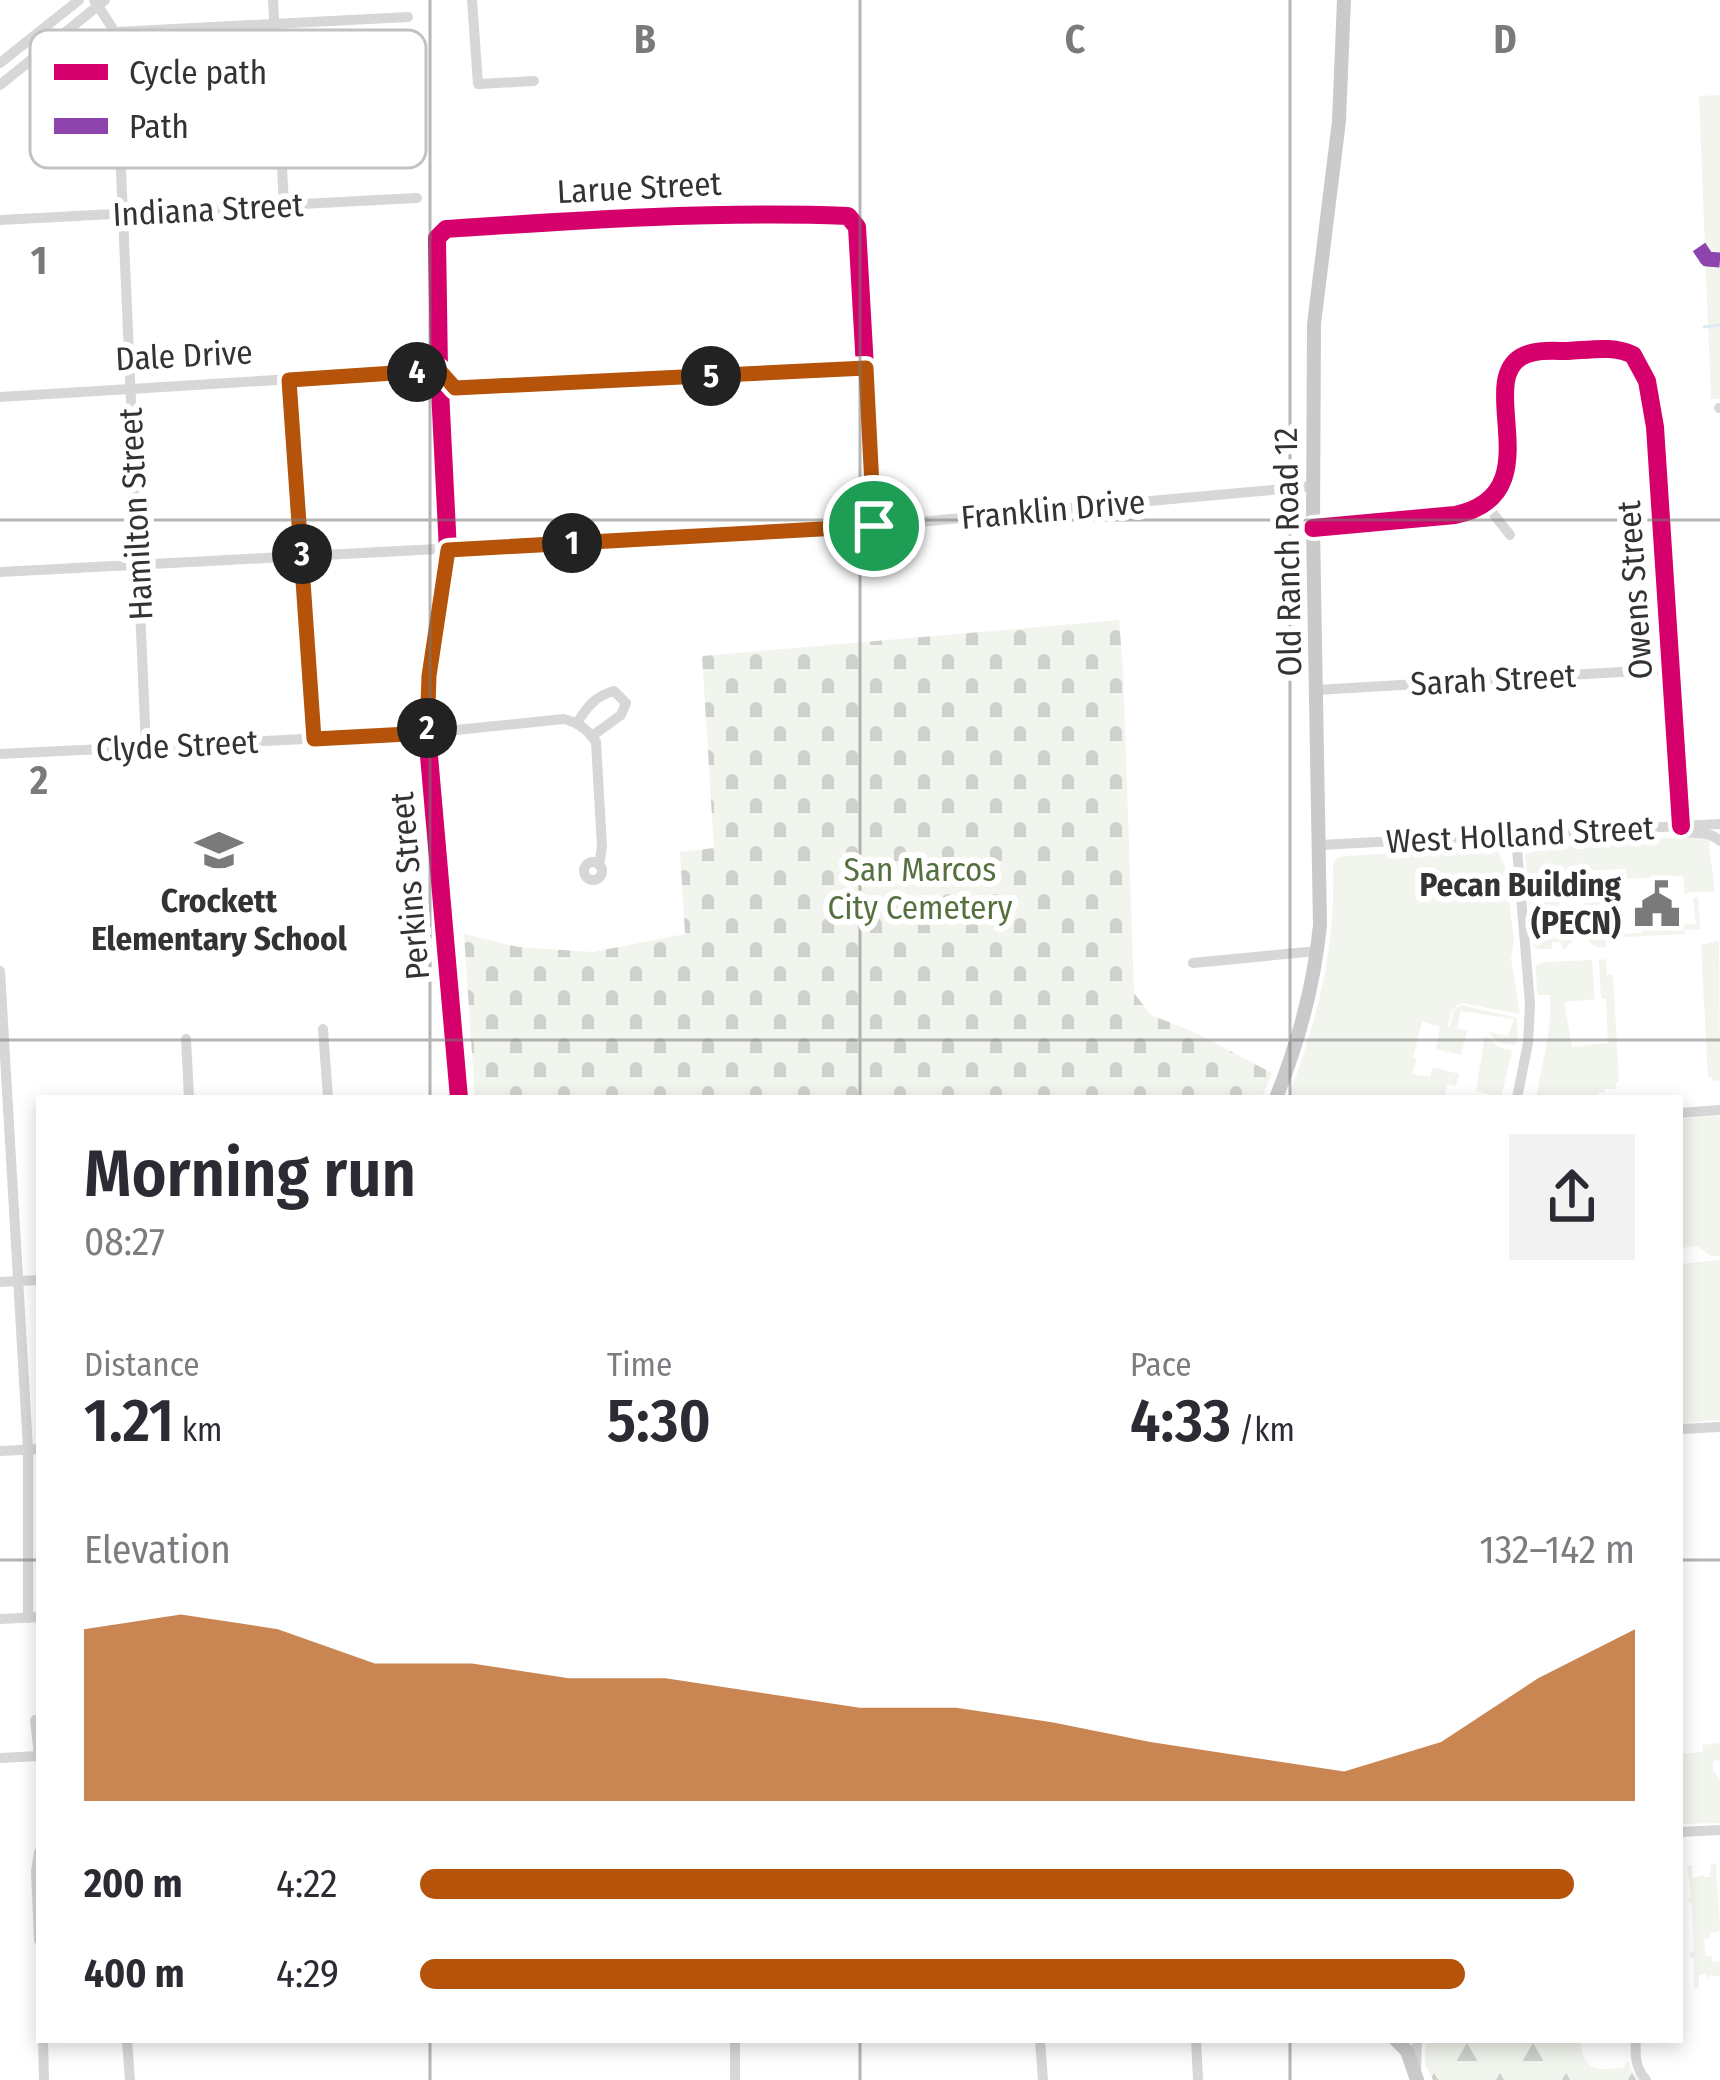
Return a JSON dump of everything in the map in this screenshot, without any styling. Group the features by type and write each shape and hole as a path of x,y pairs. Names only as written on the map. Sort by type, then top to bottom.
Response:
{"main road":[{"name":"Old Ranch Road 12","path":"1277,1095 1307,1009 1317,951 1314,323 1339,121 1344,0"},
{"path":"1399,2043 1416,2077"}],"street":[{"path":"41,30 79,0"},
{"path":"272,0 274,30"},
{"path":"472,0 478,84 533,81"},
{"path":"66,30 99,2 114,30"},
{"path":"155,30 407,17"},
{"path":"0,63 30,39"},
{"path":"0,85 30,60"},
{"name":"Hamilton Street","path":"120,168 146,747"},
{"path":"282,168 284,205"},
{"name":"Indiana Street","path":"0,220 417,198"},
{"name":"Larue Street","path":"437,238 446,229 654,216 848,216 857,227 866,368"},
{"name":"Perkins Street","path":"437,238 448,550 429,676 427,733 459,1095"},
{"name":"Owens Street","path":"1485,503 1507,464 1505,387 1515,361 1525,354 1548,352 1615,349 1633,355 1647,381 1655,427 1677,826"},
{"path":"866,368 874,526"},
{"name":"Dale Drive","path":"0,397 439,370 455,388 866,368"},
{"path":"289,380 314,739"},
{"name":"Franklin Drive","path":"0,572 874,526 1315,486"},
{"path":"1313,528 1462,514 1485,503 1510,535"},
{"name":"Sarah Street","path":"1317,690 1670,669"},
{"path":"592,736 621,715 626,703 621,695 602,695 588,705 577,723 596,742 599,865"},
{"name":"Clyde Street","path":"0,754 427,733 564,719 577,723"},
{"name":"West Holland Street","path":"1320,844 1720,824"},
{"path":"1677,826 1688,834 1710,833 1720,842"},
{"path":"1516,836 1530,1004 1528,1043 1517,1095"},
{"path":"1192,963 1317,951"},
{"path":"0,971 3,1093 33,1449 33,1617 0,1619"},
{"path":"323,1029 328,1095"},
{"path":"186,1039 189,1095"},
{"path":"1683,1113 1720,1110"},
{"path":"0,1282 36,1280"},
{"path":"1683,1429 1720,1427"},
{"path":"0,1450 33,1449"},
{"path":"35,1720 36,1729"},
{"path":"0,1758 36,1756"},
{"path":"1683,1832 1720,1830"},
{"path":"43,2043 44,2080"},
{"path":"127,2043 130,2080"},
{"path":"735,2043 735,2080"},
{"path":"1040,2043 1042,2080"},
{"path":"1196,2043 1198,2080"},
{"path":"1416,2077 1418,2043"},
{"path":"1636,2043 1636,2062 1646,2080"}],"green space":[{"path":"1720,95 1720,399 1711,399 1699,96"},
{"name":"San Marcos City Cemetery","path":"1119,620 1134,993 1151,1015 1272,1073 1263,1095 475,1095 464,934 518,947 593,952 685,934 680,852 714,848 702,656"},
{"path":"1711,839 1715,892 1685,895 1683,876 1626,879 1625,869 1559,872 1560,929 1574,929 1575,938 1565,949 1561,942 1552,942 1552,949 1533,946 1525,854 1535,851 1530,848"},
{"path":"1502,849 1497,850 1505,866 1520,1014 1461,1003 1452,1010 1447,1027 1454,1009 1462,1005 1517,1018 1518,1037 1515,1045 1497,1042 1488,1032 1508,1036 1514,1019 1461,1011 1457,1028 1467,1031 1461,1055 1436,1049 1440,1027 1422,1021 1412,1074 1430,1077 1433,1067 1459,1074 1456,1086 1447,1084 1445,1095 1289,1095 1322,984 1333,865 1344,856"},
{"path":"1698,897 1700,929 1606,938 1606,947 1588,940 1584,903 1621,901 1619,934 1641,933 1641,927 1696,924 1693,898"},
{"path":"1719,941 1720,1080 1712,1081 1708,1077 1701,945"},
{"path":"1606,959 1607,975 1613,975 1616,1089 1598,1095 1537,1095 1550,995 1537,995 1536,966 1592,960 1595,999 1564,1002 1572,1047 1608,1043 1599,960"},
{"path":"1485,1035 1512,1051 1502,1095 1476,1091"},
{"path":"1720,1118 1720,1256 1697,1246 1683,1248 1683,1119"},
{"path":"1720,1260 1720,1420 1683,1423 1683,1264"},
{"path":"1720,1743 1720,1760 1713,1761 1713,1771 1720,1779 1720,1823 1683,1824 1683,1754 1703,1752 1703,1745"},
{"path":"1716,1863 1720,1929 1704,1939 1705,1956 1720,1961 1720,1977 1699,1975 1699,1988 1694,1989 1687,1865 1692,1865 1693,1878 1710,1877 1711,1864"},
{"path":"1426,2043 1581,2043 1593,2067 1624,2067 1628,2060 1632,2072 1643,2080 1433,2080 1425,2064"}],"waterway":[{"path":"1704,327 1720,325"}],"marked path":[{"path":"1699,247 1707,259 1720,260"}],"cycle path":[{"path":"459,1095 427,733 429,676 448,551 437,238 446,229 596,220 848,216 857,227 874,526"},
{"path":"1313,528 1455,515 1484,504 1500,486 1507,463 1505,390 1509,371 1521,357 1601,349 1633,355 1647,381 1655,427 1681,826"}],"place":[{"name":"Crockett Elementary School","path":"219,850"},
{"name":"Pecan Building (PECN)","path":"1657,904"}],"route":[{"path":"866,368 874,526 448,550 429,676 427,733 314,739 289,380 439,370 455,388 866,368"}]}
